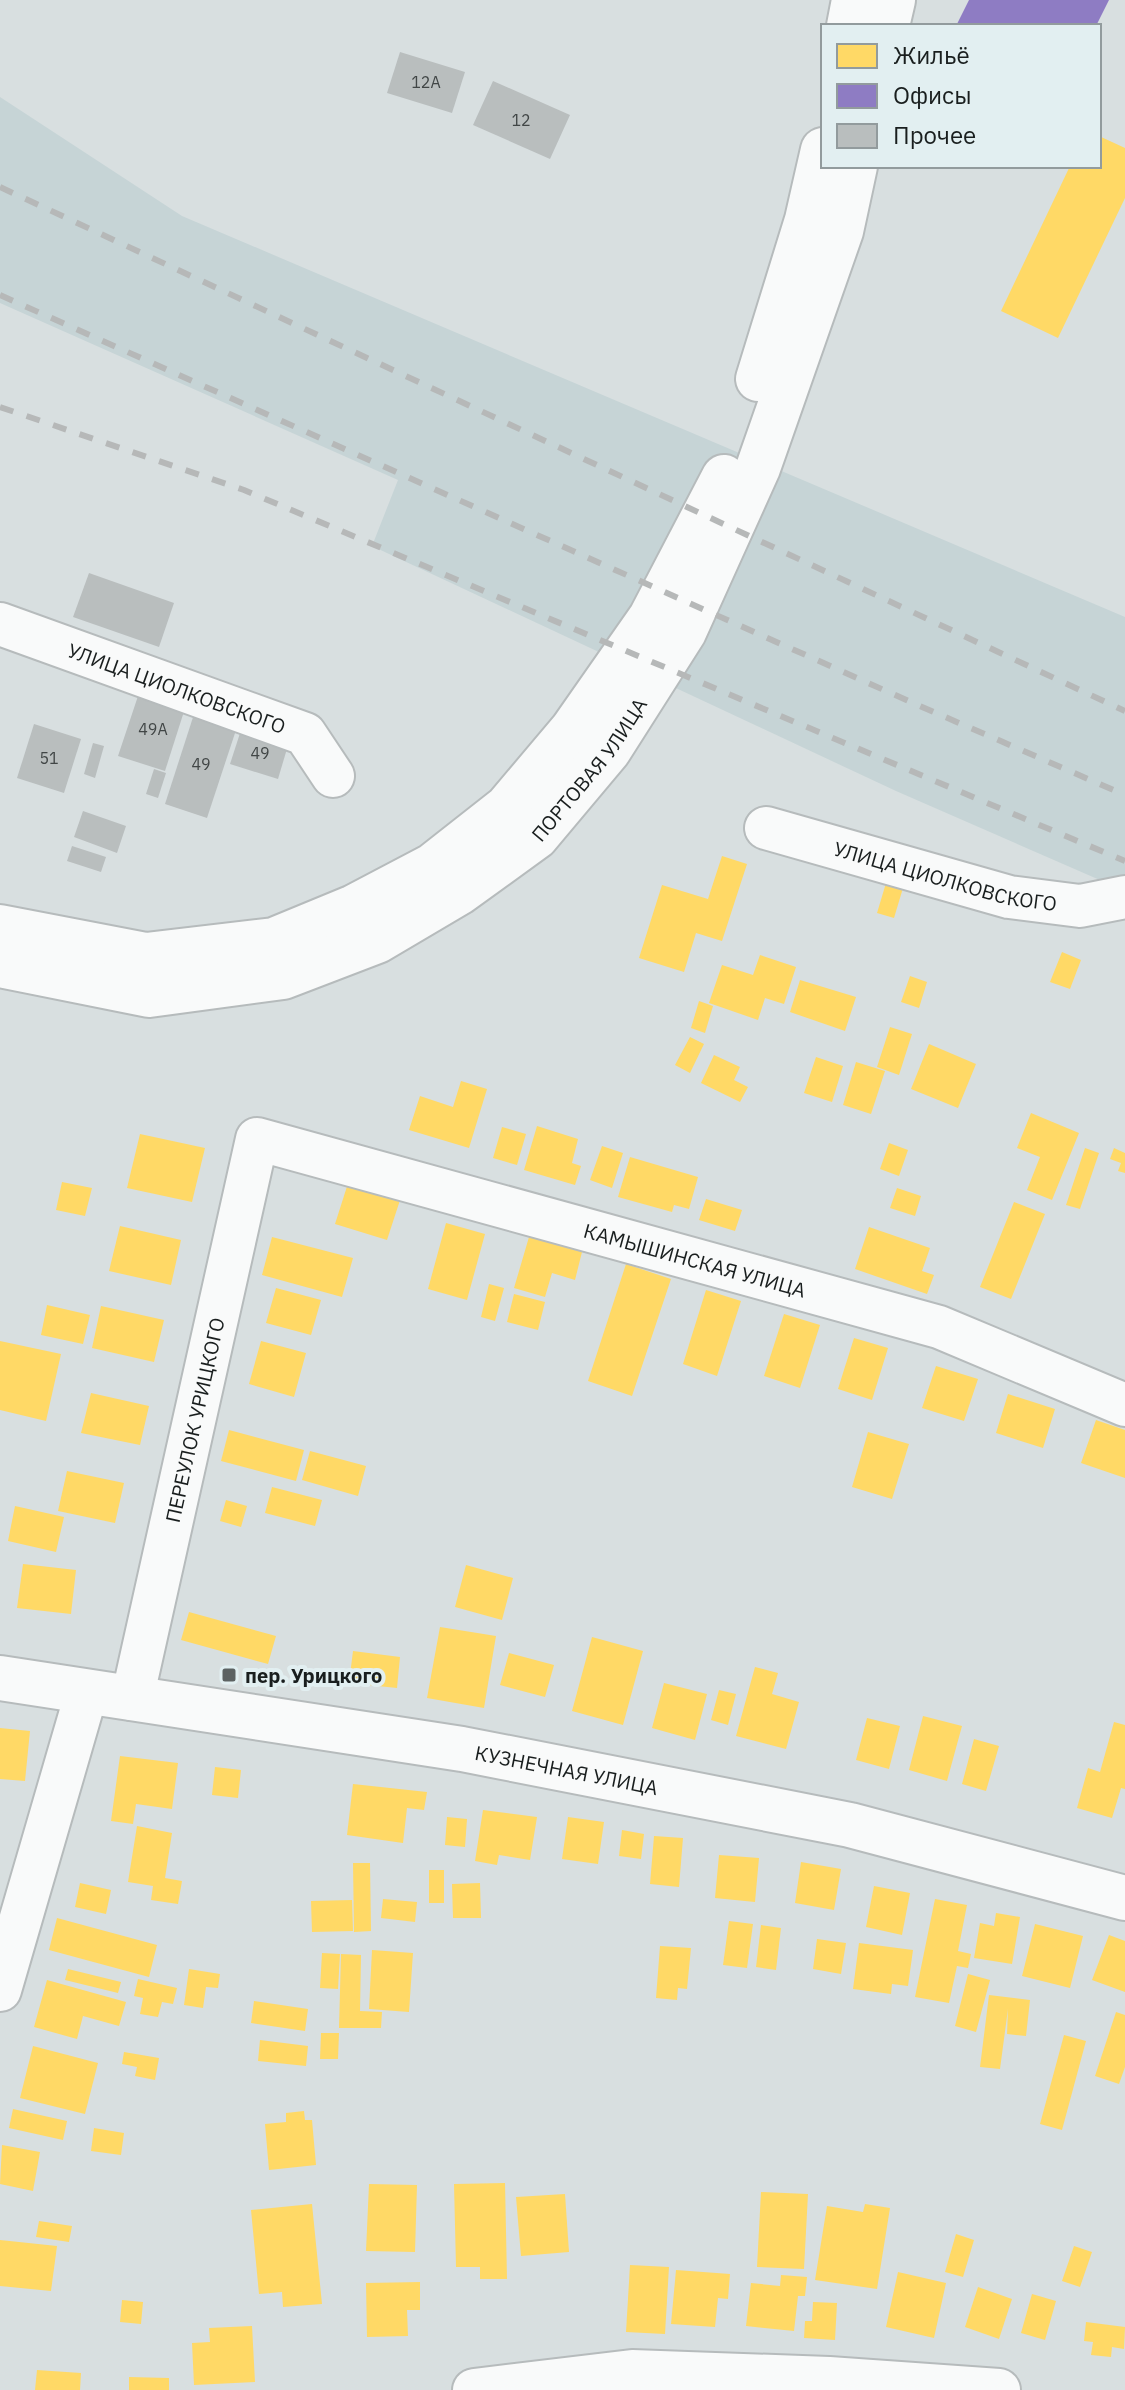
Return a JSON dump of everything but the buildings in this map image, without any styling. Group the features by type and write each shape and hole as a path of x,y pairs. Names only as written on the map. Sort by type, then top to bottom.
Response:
{"main road":[{"path":"849,24 854,0"},
{"path":"887,24 893,0"},
{"name":"ПОРТОВАЯ УЛИЦА","path":"0,927 146,955 274,940 354,907 432,866 507,807 572,730 651,617 733,459 807,220 821,159"},
{"name":"ПОРТОВАЯ УЛИЦА","path":"0,965 149,995 283,977 377,941 460,892 536,837 609,750 684,632 758,468 841,231 855,168"},
{"name":"КУЗНЕЧНАЯ УЛИЦА","path":"0,1678 462,1749 850,1825 1125,1898"}],"street":[{"name":"УЛИЦА ЦИОЛКОВСКОГО","path":"0,624 305,734 333,776"},
{"name":"УЛИЦА ЦИОЛКОВСКОГО","path":"766,828 1009,897 1080,906 1125,897"},
{"name":"КАМЫШИНСКАЯ УЛИЦА","path":"257,1139 939,1327 1125,1405"},
{"name":"ПЕРЕУЛОК УРИЦКОГО","path":"132,1699 257,1139"},
{"path":"0,1990 87,1691"},
{"path":"474,2390 635,2380 829,2378 999,2390"}],"shaded area":[{"path":"0,97 182,216 1125,617 1125,891 896,791 372,546 398,480 0,303"}],"railway":[{"path":"0,187 1125,711"},
{"path":"0,295 1125,795"},
{"path":"0,407 244,490 1125,861"}],"place":[{"name":"пер. Урицкого","path":"229,1675"}]}
